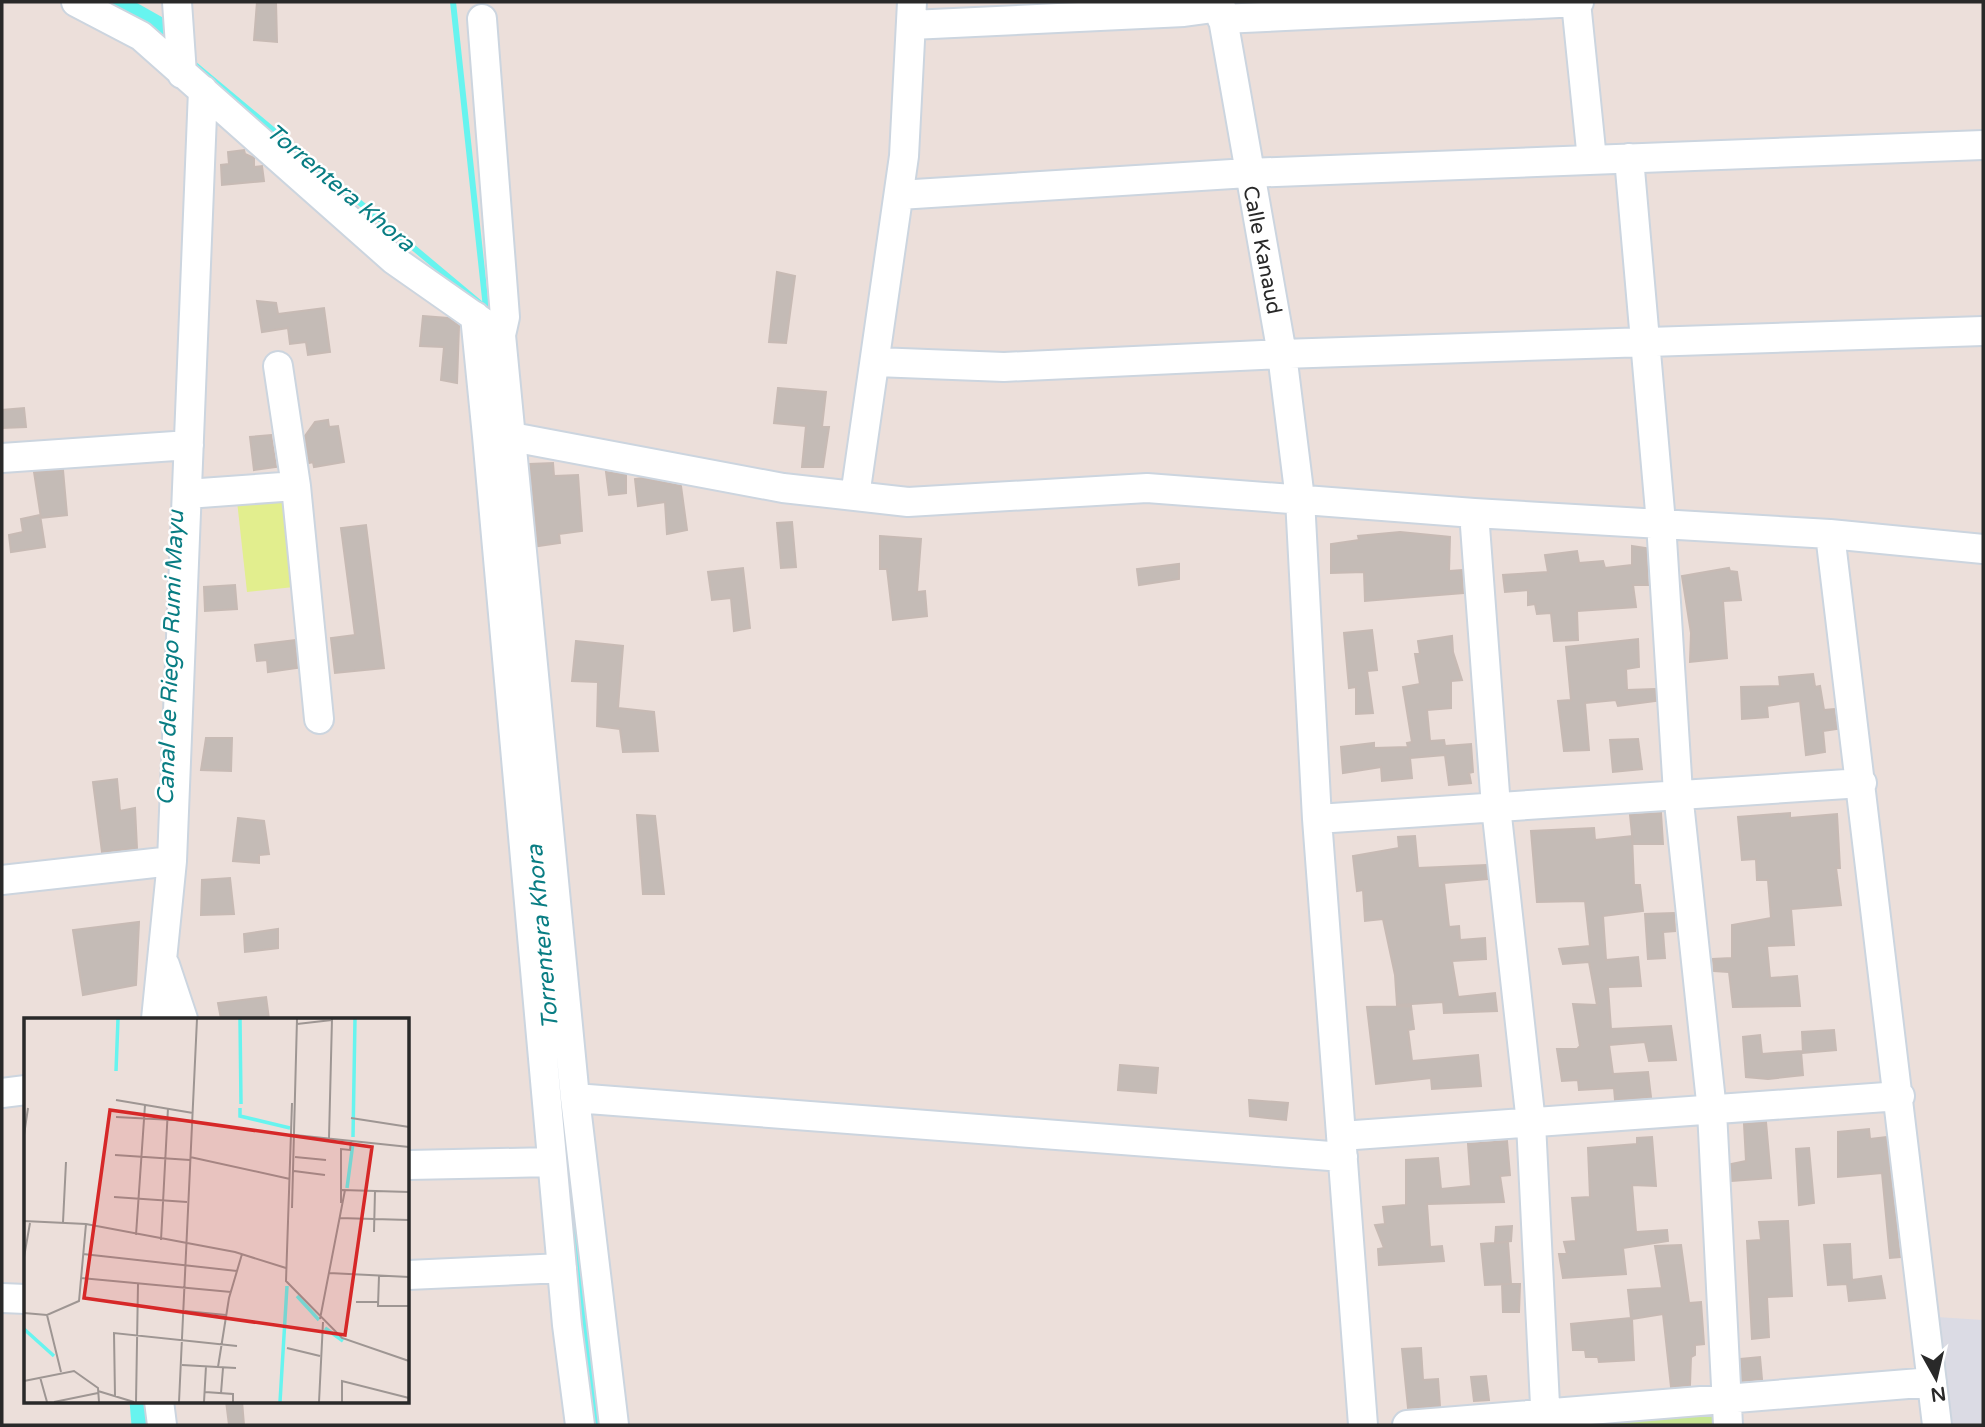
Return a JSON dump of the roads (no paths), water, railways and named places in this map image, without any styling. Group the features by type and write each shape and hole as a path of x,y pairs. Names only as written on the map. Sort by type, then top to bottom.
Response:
{"street":[{"path":"76,2 141,36 394,260 501,335"},
{"path":"156,1018 172,861 189,445 193,82 177,2"},
{"path":"855,496 899,195 911,14 1184,12 1577,2 1592,160"},
{"name":"Calle Kanaud","path":"1221,9 1282,354 1300,499 1317,819 1363,1425"},
{"path":"482,19 505,317 501,335 499,437 552,1163 580,1425"},
{"path":"899,195 1248,173 1983,145"},
{"path":"1629,158 1661,523 1678,793 1712,1111 1727,1413"},
{"path":"475,316 499,437 614,1425"},
{"path":"876,362 1004,367 1282,354 1983,331"},
{"path":"278,366 296,485 319,719"},
{"path":"499,437 783,488 908,502 1147,488 1474,513 1830,534 1983,549"},
{"path":"2,458 189,445"},
{"path":"187,494 296,485"},
{"path":"1474,513 1496,807 1531,1122 1546,1420"},
{"path":"1830,534 1900,1096 1937,1425"},
{"path":"1317,819 1678,793 1862,783"},
{"path":"2,880 172,861"},
{"path":"162,955 183,1018"},
{"path":"2,1093 24,1090"},
{"path":"575,1098 1342,1146 1531,1122 1900,1096"},
{"path":"410,1165 552,1163"},
{"path":"410,1275 562,1268"},
{"path":"2,1298 24,1298"},
{"path":"1407,1425 1727,1413 1932,1382"},
{"path":"159,1402 162,1425"}],"waterway":[{"name":"Canal de Riego Rumi Mayu","path":"114,2 158,27"},
{"path":"453,2 486,308"},
{"name":"Torrentera Khora","path":"194,64 482,305"},
{"name":"Torrentera Khora","path":"562,1118 597,1425"},
{"name":"Canal de Riego Rumi Mayu","path":"140,1402 142,1425"}]}
